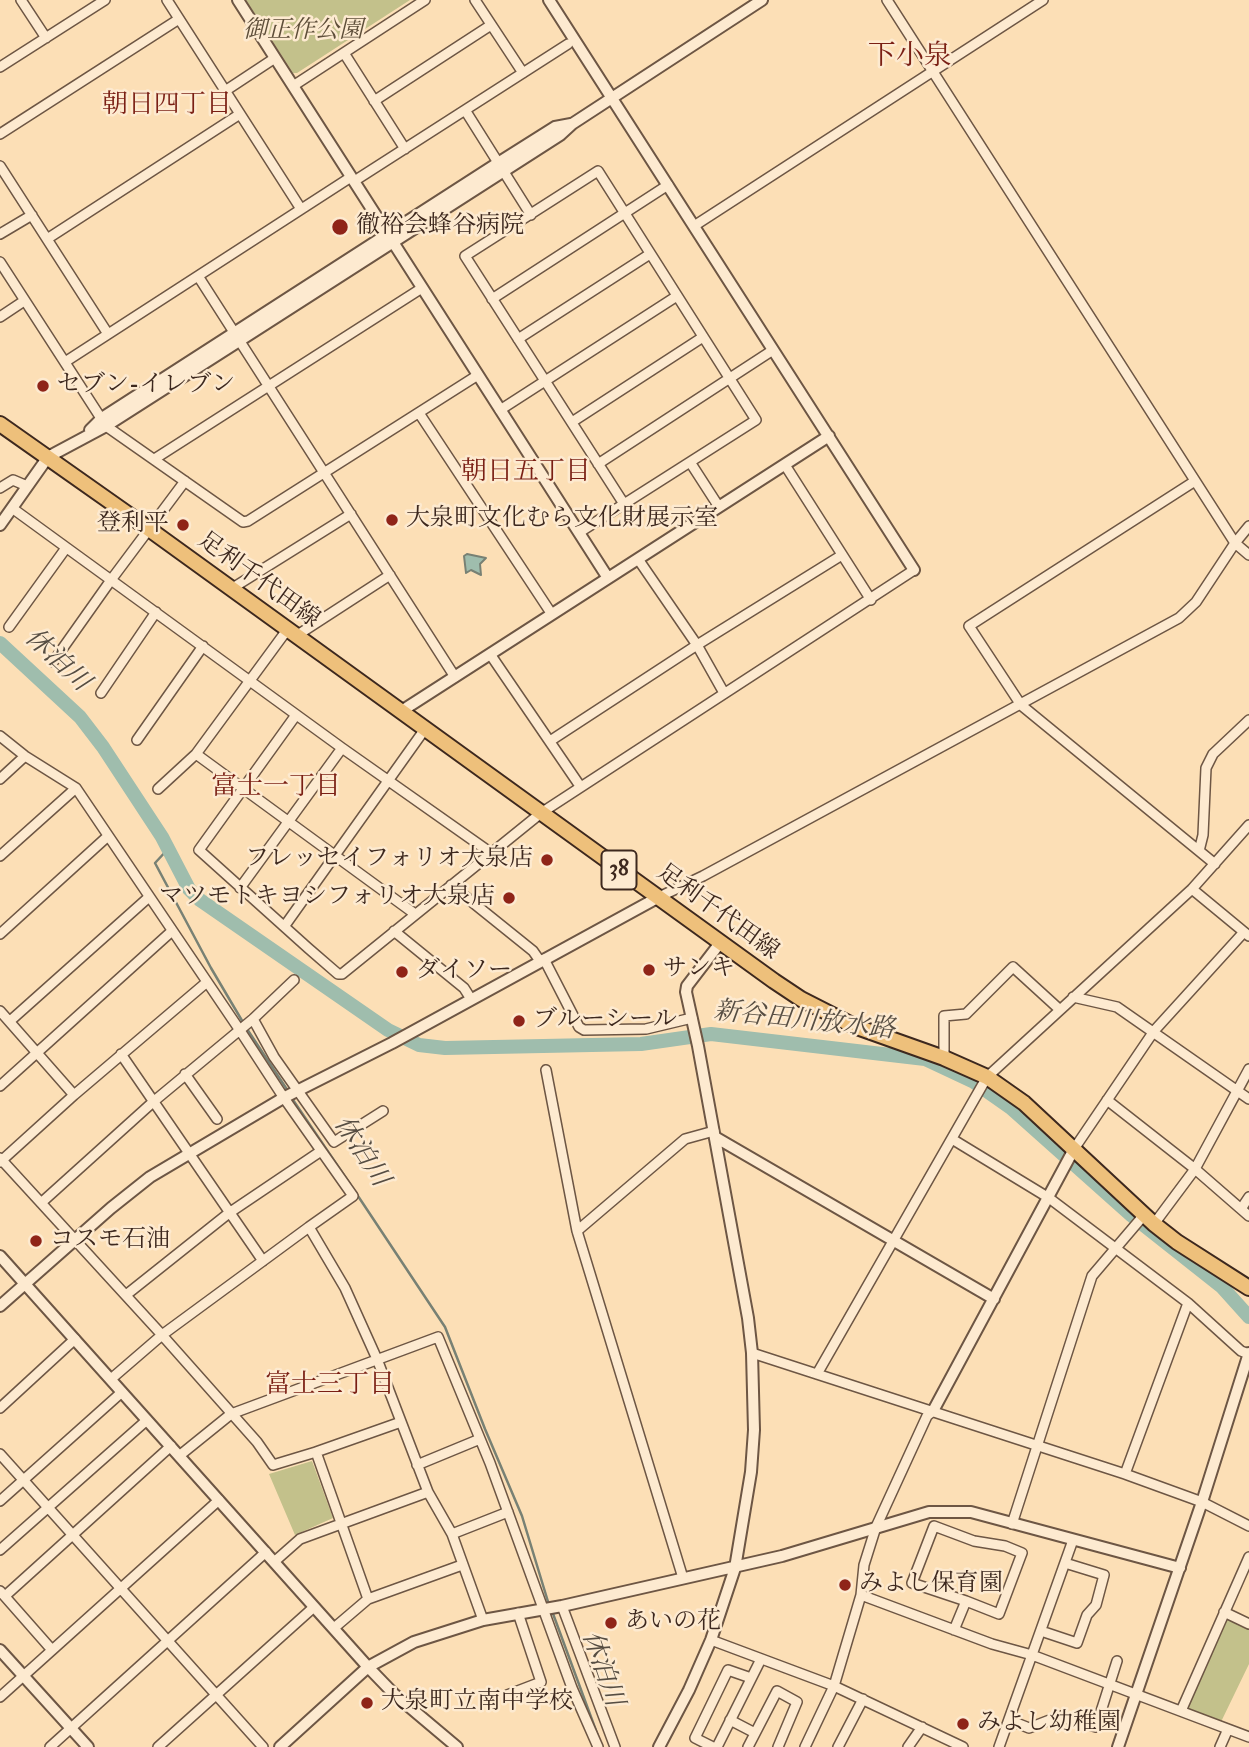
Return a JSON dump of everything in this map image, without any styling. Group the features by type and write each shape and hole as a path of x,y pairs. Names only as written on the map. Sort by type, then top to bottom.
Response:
{"main road":[{"name":"足利千代田線","path":"0,424 801,999 854,1026 944,1058 987,1077 1024,1104 1146,1219 1249,1288"}],"street":[{"path":"22,0 46,38"},
{"path":"0,67 106,0"},
{"path":"167,0 300,209"},
{"path":"238,0 355,178 390,238 608,578"},
{"path":"293,86 425,0"},
{"path":"475,0 523,73"},
{"path":"296,715 198,849 338,974 342,974 541,813 914,570 549,0"},
{"path":"0,525 48,457 501,167 560,135 611,97 762,0"},
{"path":"887,0 1195,481 1235,542 1249,555"},
{"path":"694,226 1043,0"},
{"path":"0,134 179,19"},
{"path":"374,101 491,25"},
{"path":"65,362 300,209 405,149 568,44"},
{"path":"344,53 405,149"},
{"path":"225,91 275,58"},
{"path":"465,110 531,215"},
{"path":"47,239 240,114"},
{"path":"0,166 107,334"},
{"path":"580,533 756,420 598,171 465,256 624,504"},
{"path":"492,299 668,185"},
{"path":"0,234 32,215"},
{"path":"518,339 650,254"},
{"path":"0,262 104,422 246,522 478,375"},
{"path":"198,276 455,677"},
{"path":"156,458 422,288"},
{"path":"500,410 677,296"},
{"path":"0,317 24,301"},
{"path":"572,422 703,337"},
{"path":"598,464 773,350"},
{"path":"419,413 551,613"},
{"path":"400,712 829,436"},
{"path":"690,462 719,508"},
{"path":"785,465 871,600"},
{"path":"0,488 13,480 27,486"},
{"path":"52,662 185,481"},
{"path":"1195,481 969,626 1021,705 1215,864"},
{"path":"12,509 491,853"},
{"path":"231,589 351,514"},
{"path":"0,1306 150,1177 290,1095 657,898 703,876 1179,618 1196,602 1235,542 1249,526"},
{"path":"9,627 66,548"},
{"path":"550,741 842,555"},
{"path":"638,559 697,645 724,693"},
{"path":"158,789 196,754 251,680 291,633 390,575"},
{"path":"101,693 156,612"},
{"path":"137,740 203,646"},
{"path":"490,654 580,786"},
{"path":"1199,850 1203,835 1206,768 1213,754 1249,720"},
{"path":"286,924 425,729"},
{"path":"0,736 25,756 76,788 239,1029 290,1095 334,1142 383,1111"},
{"path":"240,888 342,748"},
{"path":"196,754 415,914"},
{"path":"0,779 25,756"},
{"path":"0,856 76,788"},
{"path":"817,1374 987,1077 1192,889 1249,825"},
{"path":"2,929 108,836"},
{"path":"451,885 542,960 579,1027 584,1030 646,1029 693,1024"},
{"path":"805,1747 834,1686 861,1595 864,1565 876,1527 927,1416 933,1411 1073,1152 1107,1100 1154,1031 1247,934 1192,889"},
{"path":"10,1021 149,897"},
{"path":"0,1086 172,930"},
{"path":"394,931 464,988 471,999"},
{"path":"660,1746 711,1640 735,1568 751,1472 754,1430 752,1353 748,1318 686,992 687,986 720,943"},
{"path":"944,1058 944,1016 966,1014 1013,967 1059,1010"},
{"path":"41,1203 152,1102 253,1019 294,980"},
{"path":"207,982 1,1160 162,1335 257,1442 273,1465 401,1422"},
{"path":"1073,997 1117,1007 1249,1099"},
{"path":"0,1011 74,1095"},
{"path":"110,1379 162,1335 353,1196 321,1151 253,1019"},
{"path":"121,1055 263,1261"},
{"path":"1012,1524 1093,1276 1131,1229 1146,1219 1195,1169 1249,1069"},
{"path":"547,1070 577,1231 683,1578"},
{"path":"185,1074 217,1119"},
{"path":"1107,1100 1245,1212 1249,1197"},
{"path":"577,1231 685,1139 714,1135 994,1299"},
{"path":"952,1139 1049,1198 1188,1303 1241,1351 1249,1354 1202,1502 1118,1747"},
{"path":"126,1295 229,1213 321,1151"},
{"path":"309,1227 345,1288 377,1360 428,1492 452,1534 461,1566 483,1620"},
{"path":"0,1256 368,1667 394,1694 457,1747"},
{"path":"1125,1474 1188,1303"},
{"path":"180,1456 231,1414 438,1337 508,1512 554,1607 615,1747"},
{"path":"0,1408 75,1339"},
{"path":"752,1353 1125,1474 1202,1502 1249,1526"},
{"path":"0,1501 122,1392"},
{"path":"0,1550 147,1420"},
{"path":"417,1465 480,1439"},
{"path":"52,1650 2,1593 73,1534 170,1446"},
{"path":"317,1452 368,1599"},
{"path":"0,1454 263,1747"},
{"path":"274,1562 300,1539 428,1492"},
{"path":"0,1698 219,1500"},
{"path":"452,1534 508,1512"},
{"path":"280,1747 368,1667 414,1642 483,1620 735,1568 929,1512 971,1512 1180,1568"},
{"path":"934,1526 974,1541 1005,1546 1022,1553 999,1614 966,1601 912,1583 934,1526"},
{"path":"999,1747 1073,1540"},
{"path":"50,1747 266,1552"},
{"path":"1181,1711 1249,1557"},
{"path":"1041,1631 1077,1643 1087,1615 1096,1605 1104,1575 1065,1563"},
{"path":"334,1628 368,1599 461,1566"},
{"path":"861,1595 992,1644 1032,1655 1249,1737"},
{"path":"954,1630 966,1601"},
{"path":"158,1747 314,1607"},
{"path":"554,1607 572,1688 598,1745 586,1747"},
{"path":"1224,1612 1249,1624"},
{"path":"507,1695 541,1682 518,1613"},
{"path":"711,1640 834,1686 962,1747"},
{"path":"0,1650 88,1747"},
{"path":"751,1678 728,1670 695,1738 715,1747 730,1720 751,1678 761,1658"},
{"path":"1009,1720 1029,1728 1060,1716 1096,1727 1117,1661"},
{"path":"748,1747 777,1691 797,1702 778,1747"},
{"path":"838,1747 863,1699"},
{"path":"730,1720 755,1733"},
{"path":"908,1747 922,1727"},
{"path":"1220,1747 1228,1729"}],"green space":[{"name":"御正作公園","path":"246,0 410,0 297,73 293,73"},
{"path":"312,1461 333,1518 295,1535 269,1474"},
{"path":"1224,1612 1249,1624 1249,1664 1219,1726 1181,1711"}],"shaded area":[{"path":"467,554 486,558 480,564 481,575 471,570 466,573 464,556"}],"waterway":[{"name":"新谷田川放水路","path":"0,643 80,717 162,837 189,889 200,900 388,1030 419,1045 445,1048 641,1044 711,1034 925,1059 974,1082 1011,1108 1131,1215 1222,1287 1249,1317"},
{"name":"休泊川","path":"168,849 155,863 244,1024"},
{"name":"休泊川","path":"247,1029 288,1091"},
{"name":"休泊川","path":"291,1097 350,1184"},
{"name":"休泊川","path":"356,1193 445,1327 522,1516 549,1605"},
{"name":"休泊川","path":"552,1611 598,1736"}],"place":[{"name":"徹裕会蜂谷病院","path":"340,227"},
{"name":"セブン-イレブン","path":"43,386"},
{"name":"大泉町文化むら文化財展示室","path":"392,520"},
{"name":"登利平","path":"183,525"},
{"name":"フレッセイフォリオ大泉店","path":"547,860"},
{"name":"マツモトキヨシフォリオ大泉店","path":"509,898"},
{"name":"サンキ","path":"649,970"},
{"name":"ダイソー","path":"402,972"},
{"name":"ブルーシール","path":"519,1021"},
{"name":"コスモ石油","path":"36,1241"},
{"name":"みよし保育園","path":"845,1585"},
{"name":"あいの花","path":"611,1623"},
{"name":"大泉町立南中学校","path":"367,1703"},
{"name":"みよし幼稚園","path":"963,1724"}],"district":[{"name":"下小泉","path":"910,58"},
{"name":"朝日四丁目","path":"167,106"},
{"name":"朝日五丁目","path":"526,473"},
{"name":"富士一丁目","path":"276,788"},
{"name":"富士三丁目","path":"330,1386"}]}
